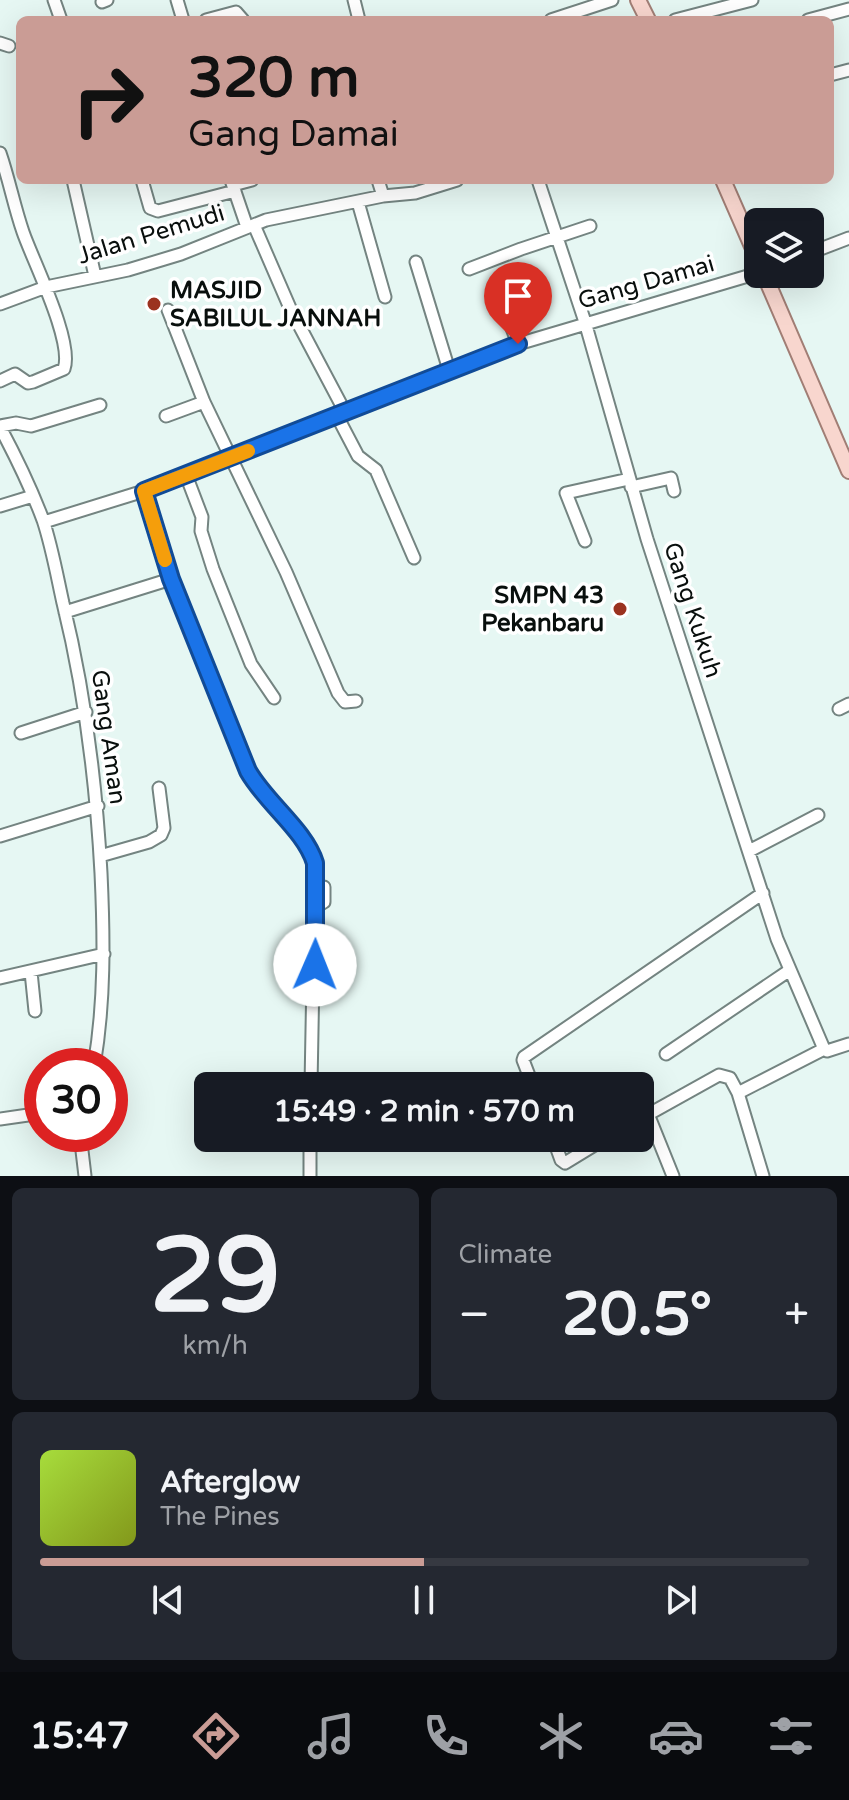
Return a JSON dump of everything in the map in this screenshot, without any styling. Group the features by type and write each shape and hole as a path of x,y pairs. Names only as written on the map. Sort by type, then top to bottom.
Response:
{"main road":[{"path":"725,184 744,228"},
{"path":"768,288 849,471"}],"street":[{"path":"563,16 612,0"},
{"path":"690,16 752,0"},
{"path":"823,16 849,9"},
{"path":"217,16 231,11 240,16"},
{"path":"0,153 23,233 46,287 67,356 64,369 28,383 15,374 0,381"},
{"path":"74,184 95,276"},
{"path":"143,184 150,208 158,211 233,185 358,456 376,470 414,558"},
{"path":"379,184 383,196"},
{"name":"Jalan Pemudi","path":"0,304 46,287 181,254 251,226 383,196 415,193 444,184"},
{"name":"Gang Kukuh","path":"539,184 585,322 630,483 749,851 790,970 824,1049"},
{"path":"358,202 385,297"},
{"path":"469,269 590,226"},
{"path":"824,249 848,242"},
{"path":"416,262 449,370"},
{"name":"Gang Damai","path":"44,522 144,491 518,344 744,278"},
{"path":"499,294 518,344"},
{"path":"168,310 204,402 286,572 338,693 345,702 356,701"},
{"path":"166,416 204,402"},
{"path":"0,426 16,423 31,426 100,405"},
{"name":"Gang Aman","path":"0,426 44,522 86,712 98,806 104,954 97,1048"},
{"path":"186,475 202,517 201,531 213,569 251,664 274,698"},
{"path":"585,541 566,493 671,478 674,491"},
{"path":"144,491 171,579 248,771 261,793 295,829 313,855 316,907 311,1072"},
{"path":"0,506 33,496"},
{"path":"65,612 171,579"},
{"path":"21,733 86,712"},
{"path":"100,856 149,842 161,835 164,828 159,788"},
{"path":"0,836 98,806"},
{"path":"749,851 818,815"},
{"path":"316,907 324,902 324,887"},
{"path":"528,1072 524,1057 763,893"},
{"path":"0,978 104,954"},
{"path":"666,1054 790,970"},
{"path":"31,972 35,1011"},
{"path":"738,1093 824,1049 827,1051 849,1044"},
{"path":"654,1111 722,1074 730,1078 738,1093 763,1176"},
{"path":"0,1119 24,1116"},
{"path":"654,1137 673,1176"},
{"path":"82,1152 85,1176"},
{"path":"310,1152 310,1176"},
{"path":"558,1152 565,1163 583,1152"}],"slow traffic":[{"path":"165,560 144,491 248,451"}],"place":[{"name":"MASJID SABILUL JANNAH","path":"154,304"},
{"name":"SMPN 43 Pekanbaru","path":"620,609"}],"route":[{"path":"315,965 313,855 295,829 261,793 248,771 171,579 144,491 518,344"}]}
